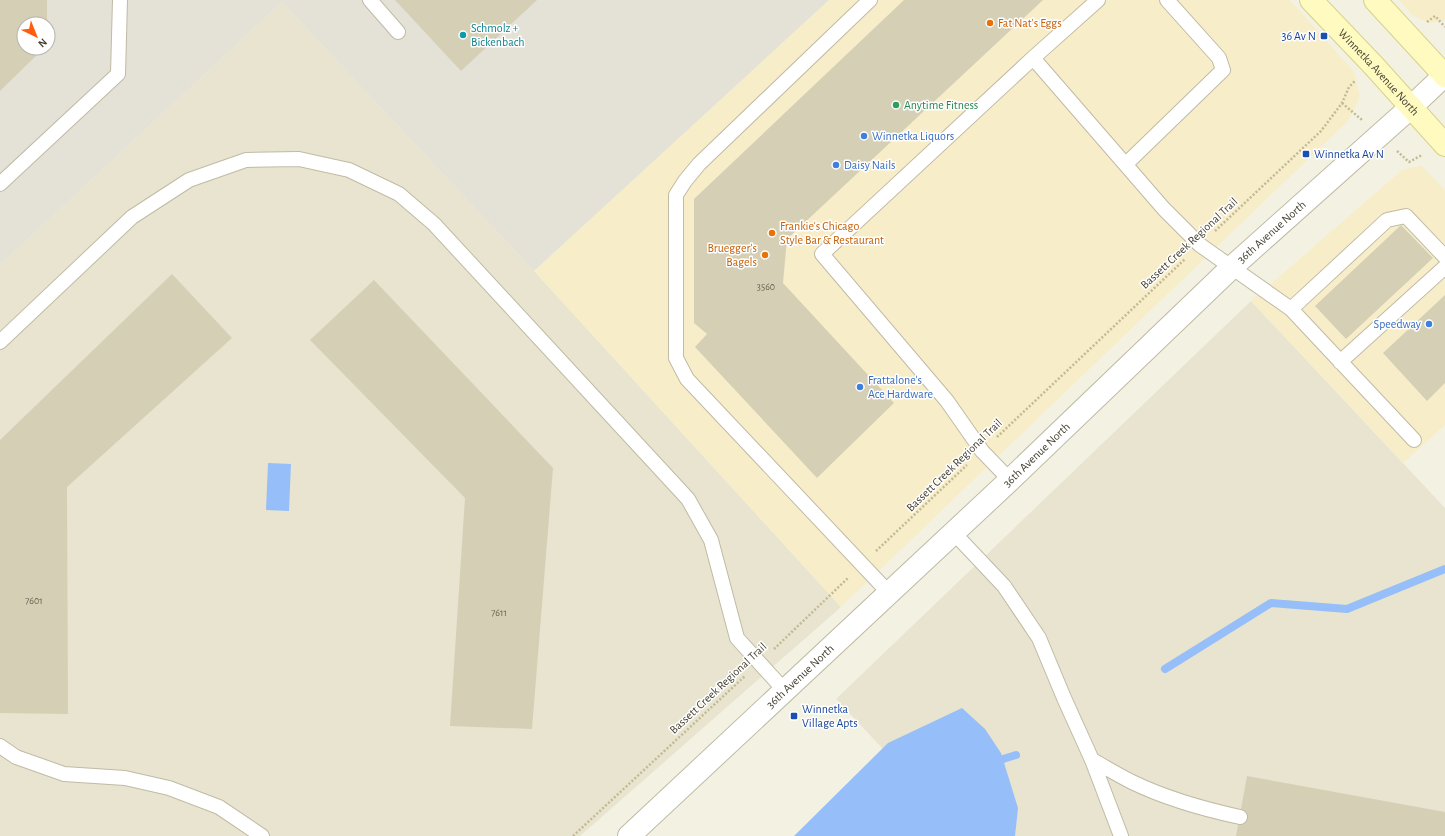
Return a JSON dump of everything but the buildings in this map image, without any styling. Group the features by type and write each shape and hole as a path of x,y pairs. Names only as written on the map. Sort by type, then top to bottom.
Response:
{"main road":[{"name":"Winnetka Avenue North","path":"1311,0 1374,66 1410,108 1445,145"},
{"path":"1381,2 1445,76"}],"street":[{"name":"36th Avenue North","path":"629,836 1010,480 1232,267 1445,76"}],"lane":[{"path":"0,184 118,74 120,0"},
{"path":"370,0 398,32"},
{"path":"870,0 699,164 676,195 676,358 687,379 889,593"},
{"path":"1010,480 982,451 948,401 822,254 1033,58 1098,0"},
{"path":"1126,164 1223,70 1219,58 1167,0"},
{"path":"1033,58 1164,209 1200,246 1291,309 1414,440"},
{"path":"0,342 132,217 189,180 246,160 299,159 349,170 399,194 434,224 688,499 711,540 737,638 758,663 785,691"},
{"path":"1291,309 1387,220 1406,216 1445,257"},
{"path":"1340,362 1445,267"},
{"path":"953,532 1004,586 1039,638 1092,760 1121,836"},
{"path":"0,746 16,757 64,774 125,778 169,788 219,807 262,836"},
{"path":"1092,760 1132,782 1157,793 1217,812 1240,816"}],"path":[{"name":"Bassett Creek Regional Trail","path":"572,836 758,663 1200,246 1320,131 1342,104"}],"shaded area":[{"path":"0,0 829,0 534,271 282,2 0,265"},
{"path":"829,0 1290,0 1354,72 1360,96 1349,120 841,607 534,271"},
{"path":"1399,0 1445,0 1445,20 1431,23 1413,16"},
{"path":"282,2 534,271 841,607 580,836 0,836 0,265"},
{"path":"1421,165 1445,190 1445,425 1403,463 1251,301 1402,170"},
{"path":"1251,301 1445,508 1445,836 965,836 836,699"}],"water":[{"path":"268,463 291,464 289,511 266,510"},
{"path":"962,708 985,729 1001,753 1018,808 1015,836 794,836 888,743"}],"waterway":[{"path":"1165,669 1271,603 1347,609 1445,569"},
{"path":"995,765 1003,759 1016,755"}],"place":[{"name":"Fat Nat's Eggs","path":"990,23"},
{"name":"Schmolz + Bickenbach","path":"463,35"},
{"name":"36 Av N","path":"1324,36"},
{"name":"Anytime Fitness","path":"896,105"},
{"name":"Winnetka Liquors","path":"864,136"},
{"name":"Winnetka Av N","path":"1306,154"},
{"name":"Daisy Nails","path":"836,165"},
{"name":"Frankie's Chicago Style Bar & Restaurant","path":"772,233"},
{"name":"Bruegger's Bagels","path":"765,255"},
{"name":"Speedway","path":"1429,324"},
{"name":"Frattalone's Ace Hardware","path":"860,387"},
{"name":"Winnetka Village Apts","path":"794,716"}]}
